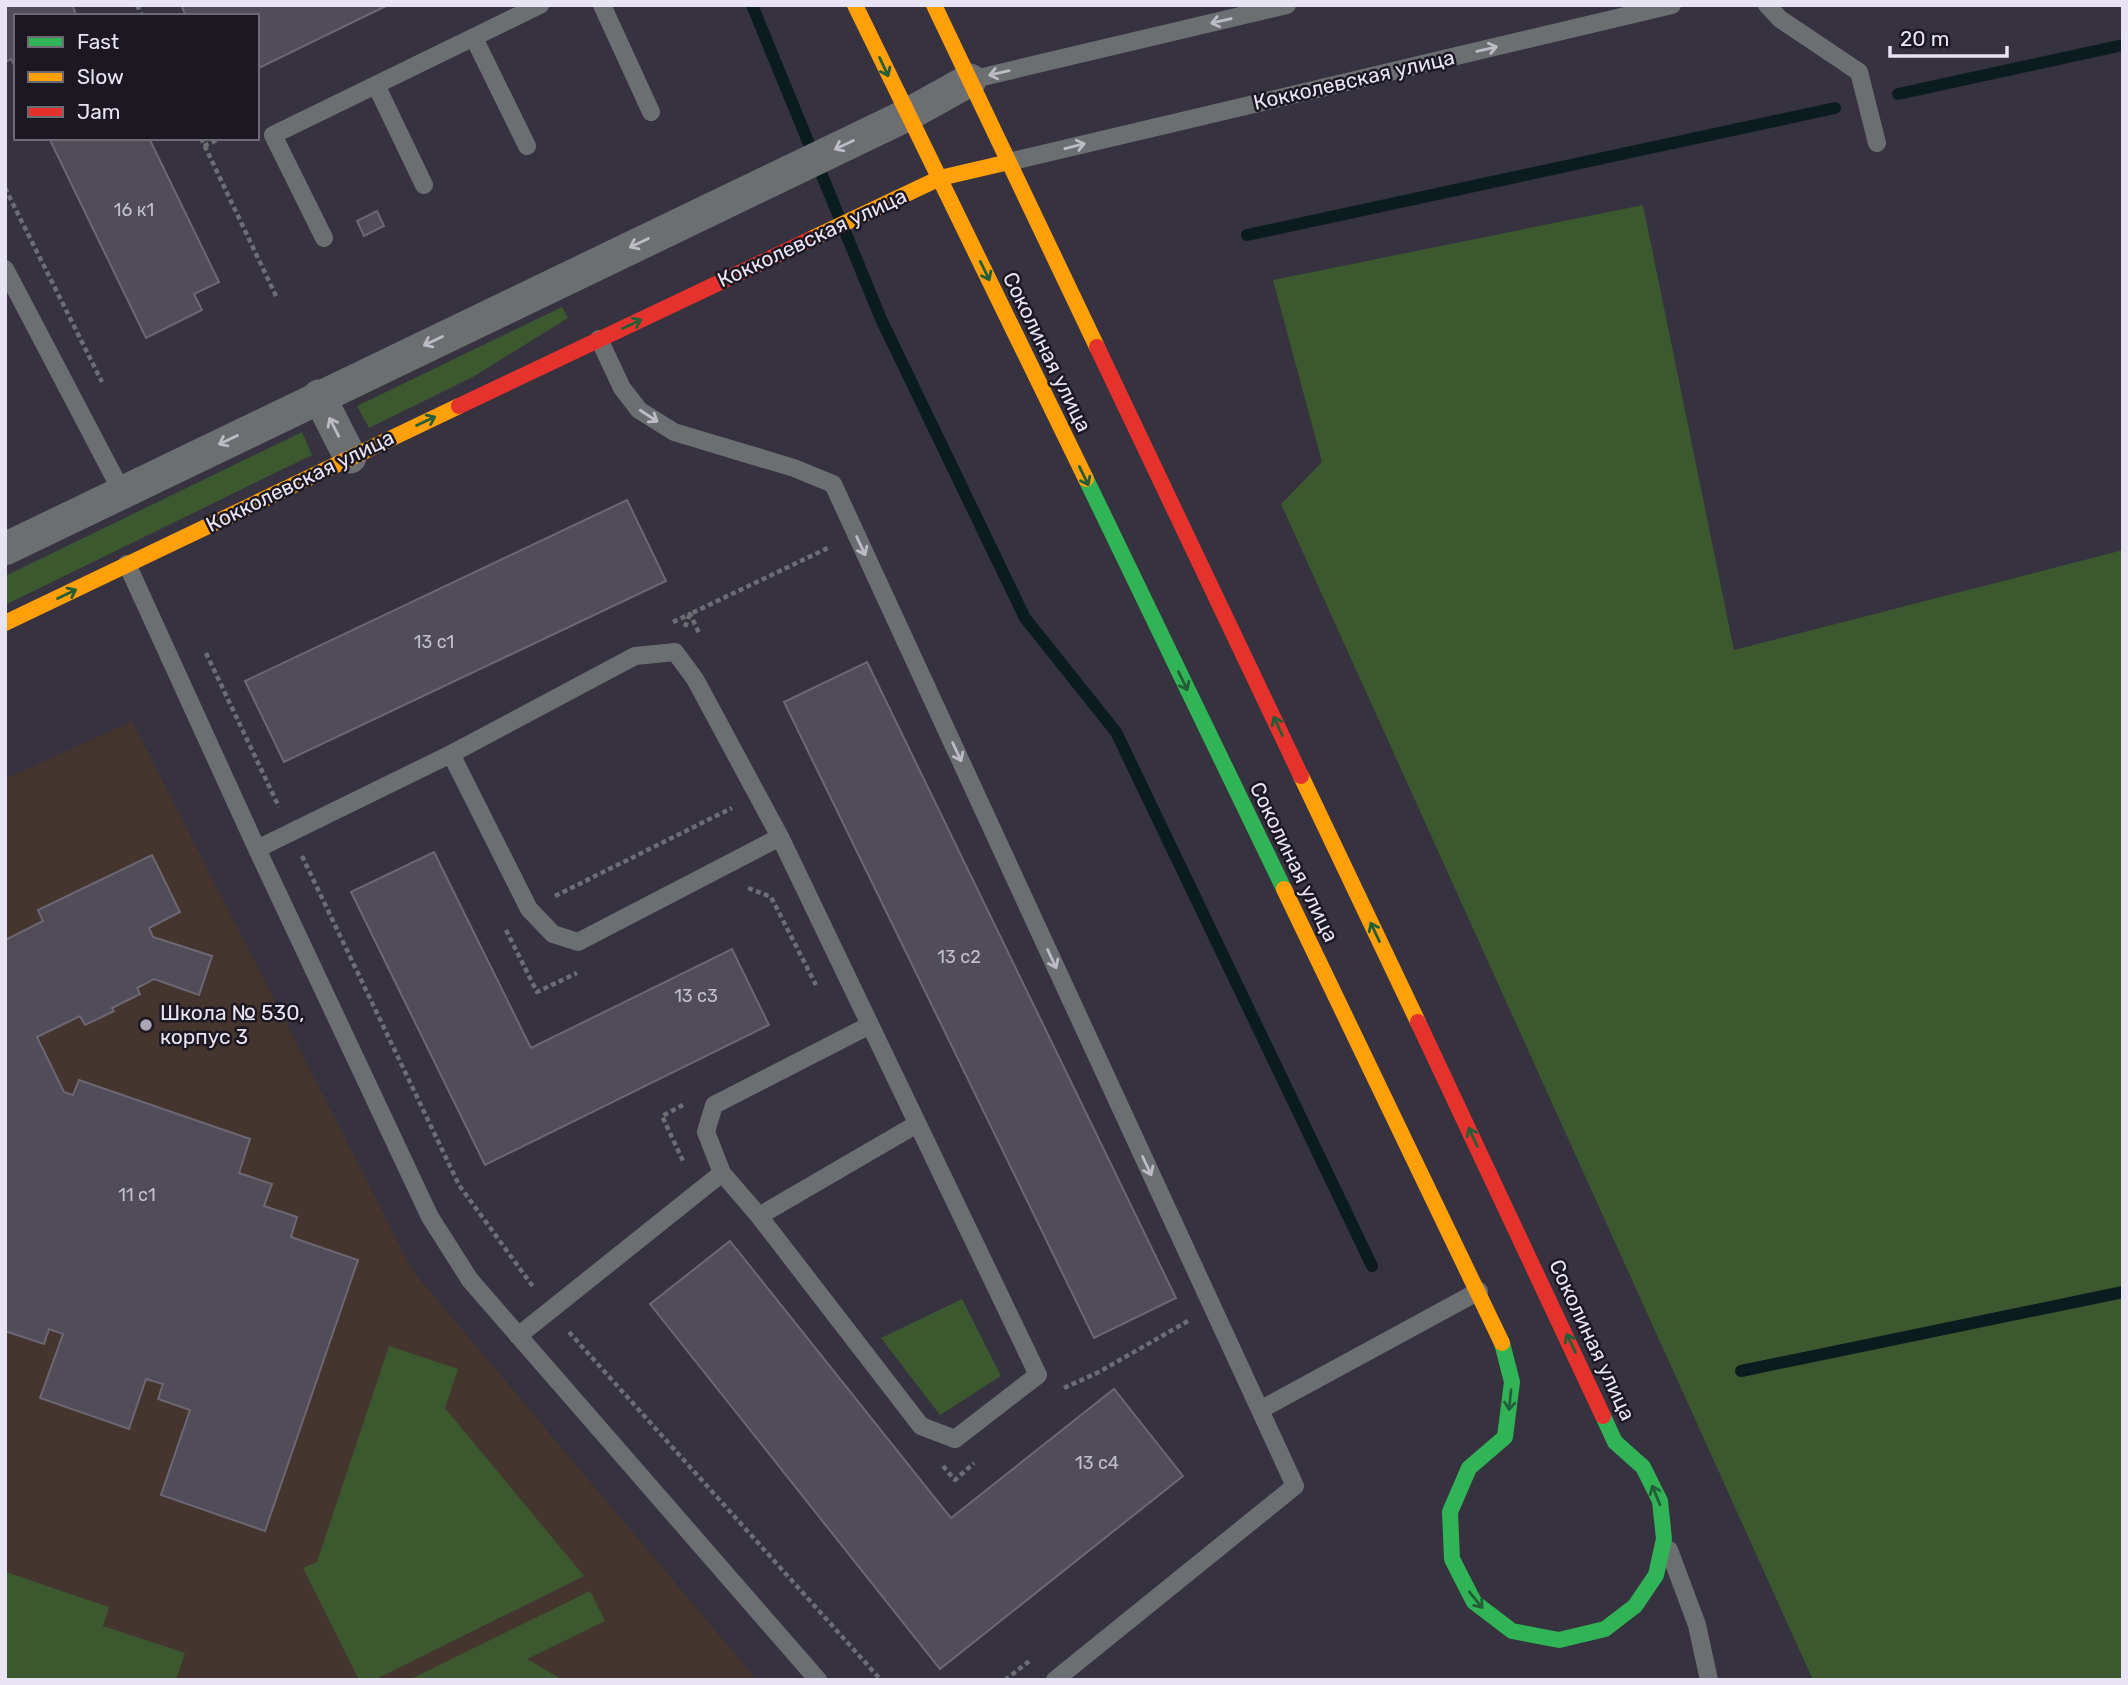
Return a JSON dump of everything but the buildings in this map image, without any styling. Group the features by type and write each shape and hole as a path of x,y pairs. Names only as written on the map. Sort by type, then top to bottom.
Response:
{"street":[{"name":"Соколиная улица","path":"855,5 1501,1339 1512,1382 1505,1437 1469,1468 1450,1512 1452,1559 1474,1602 1512,1631 1559,1640 1605,1629 1635,1606 1656,1575 1664,1539 1660,1501 1643,1467 1615,1441 1501,1196 933,5"},
{"path":"5,549 907,116 970,80"},
{"name":"Кокколевская улица","path":"5,624 940,177 1009,162"},
{"path":"319,396 350,457"}],"lane":[{"path":"324,237 273,135 540,5"},
{"path":"602,5 651,111"},
{"path":"970,80 1287,5"},
{"name":"Кокколевская улица","path":"1009,162 1672,5"},
{"path":"1767,5 1780,19 1859,72 1877,143"},
{"path":"474,38 527,146"},
{"path":"376,85 424,185"},
{"path":"5,269 122,492"},
{"path":"599,340 622,388 639,410 674,432 794,468 833,484 1295,1486 1055,1680"},
{"path":"127,564 430,1217 470,1280 818,1680"},
{"path":"257,849 451,754 635,656 675,652 695,679 780,837 1038,1375 955,1439 922,1426 760,1216 722,1173 706,1132 714,1105 870,1025"},
{"path":"451,754 529,909 552,934 578,942 780,837"},
{"path":"760,1216 917,1124"},
{"path":"518,1336 722,1173"},
{"path":"1260,1410 1479,1292"},
{"path":"1664,1539 1697,1625 1709,1680"}],"path":[{"path":"202,140 276,296"},
{"path":"204,146 217,140"},
{"path":"5,188 102,382"},
{"path":"827,536 838,558"},
{"path":"665,626 832,546"},
{"path":"690,614 702,639"},
{"path":"675,652 690,614"},
{"path":"206,653 459,1185 551,1310 881,1680"},
{"path":"529,909 757,795"},
{"path":"736,894 749,887 771,897 818,990"},
{"path":"500,918 537,992 587,967"},
{"path":"686,1168 662,1116 687,1103"},
{"path":"1060,1389 1099,1372 1198,1315"},
{"path":"937,1459 955,1480 984,1455"},
{"path":"1005,1680 1038,1654"}],"shaded area":[{"name":"Школа № 530, корпус 3","path":"132,721 413,1271 757,1680 5,1680 5,779"}],"green space":[{"path":"1643,205 1734,650 2123,550 2123,1680 1813,1680 1281,504 1322,462 1273,280"},
{"path":"562,307 568,318 473,377 369,428 357,406"},
{"path":"302,432 312,455 5,605 5,576"},
{"path":"962,1299 1001,1376 940,1415 881,1338"},
{"path":"389,1346 458,1369 445,1408 584,1576 374,1680 359,1680 303,1568 317,1562"},
{"path":"6,1572 109,1607 103,1626 185,1653 176,1680 5,1680"},
{"path":"590,1591 605,1621 527,1659 563,1680 409,1680"}],"waterway":[{"path":"752,5 881,319 1025,618 1116,732 1372,1266"},
{"path":"1898,94 2123,45"},
{"path":"1247,235 1835,108"},
{"path":"1741,1371 2123,1292"}],"traffic: fast":[{"path":"1086,479 1284,889"},
{"path":"1502,1343 1512,1382 1505,1437 1469,1468 1450,1512 1452,1559 1474,1602 1512,1631 1559,1640 1605,1629 1635,1606 1656,1575 1664,1539 1660,1501 1643,1467 1615,1442 1603,1416"}],"traffic: slow":[{"path":"855,5 1086,479"},
{"path":"934,5 1097,347"},
{"path":"811,239 940,178 1009,162"},
{"path":"5,623 459,406"},
{"path":"1301,776 1418,1022"},
{"path":"1284,889 1502,1343"}],"traffic: jam":[{"path":"459,406 811,239"},
{"path":"1097,347 1301,776"},
{"path":"1418,1022 1603,1416"}],"place":[{"name":"Школа № 530, корпус 3","path":"146,1025"}]}
